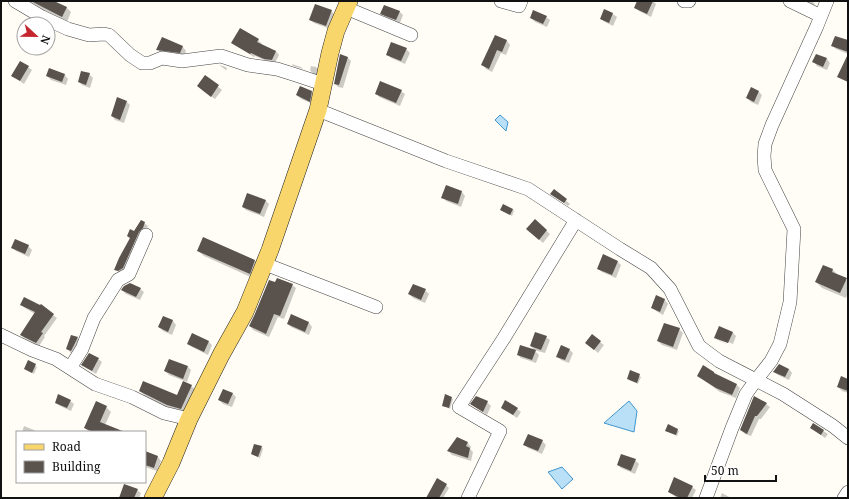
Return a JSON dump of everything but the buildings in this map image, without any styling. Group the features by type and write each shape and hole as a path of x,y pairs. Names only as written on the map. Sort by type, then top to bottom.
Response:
{"main road":[{"path":"153,498 171,463 189,419 221,354 245,312 265,264 318,110 336,31 347,4"}],"street":[{"path":"15,1 42,17 68,29 89,35 109,35 130,55 142,63 150,63 162,58 182,61 221,56 248,65 277,69 296,74 323,84"},
{"path":"501,1 519,6 521,1"},
{"path":"684,1 689,1"},
{"path":"790,1 821,16"},
{"path":"706,498 746,394 771,361 780,344 790,302 794,229 765,170 765,144 772,125 828,1"},
{"path":"347,4 411,35"},
{"path":"318,110 446,162 528,189 651,268 670,289 699,346 719,361 783,394 833,426 848,438"},
{"path":"468,498 500,431 459,406 508,332 576,220"},
{"path":"70,368 82,349 94,318 118,280 129,274 146,235"},
{"path":"265,264 376,307"},
{"path":"1,335 32,350 56,359 96,384 132,398 164,413 189,419"},
{"path":"844,498 848,492"}],"water":[{"path":"500,115 508,122 506,131 495,120"},
{"path":"629,401 637,411 634,432 604,423"},
{"path":"562,467 573,479 562,489 548,472"}]}
